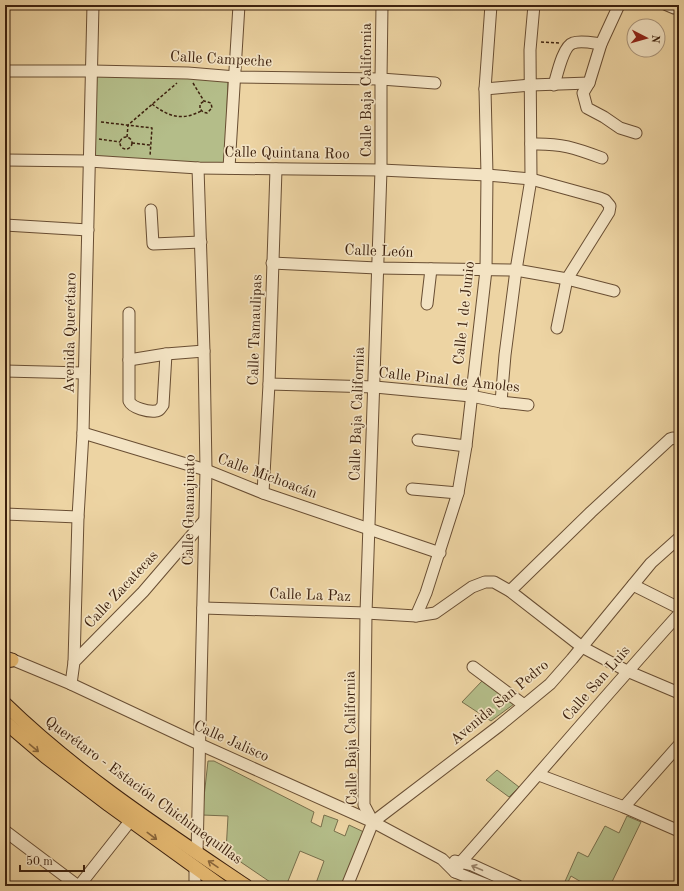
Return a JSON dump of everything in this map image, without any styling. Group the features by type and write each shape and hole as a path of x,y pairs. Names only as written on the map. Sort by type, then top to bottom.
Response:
{"main road":[{"name":"Querétaro - Estación Chichimequillas","path":"5,704 30,728 66,758 197,853 246,886"},
{"name":"Querétaro - Estación Chichimequillas","path":"5,722 46,757 221,886"}],"street":[{"name":"Avenida Querétaro","path":"74,662 78,517 83,433 93,5"},
{"path":"229,168 240,5"},
{"name":"Calle Baja California","path":"373,822 364,805 366,613 381,170 382,5"},
{"name":"Calle 1 de Junio","path":"416,616 440,553 458,493 466,446 470,396 486,270 487,175 485,89 491,5"},
{"path":"501,402 505,355 516,270 531,178 531,41 534,5"},
{"path":"619,5 601,44 589,83 584,93 587,108 604,116 620,128 636,133"},
{"path":"554,85 566,48 571,43 601,44"},
{"name":"Calle Campeche","path":"5,71 188,73 236,77 381,79 435,83"},
{"path":"485,89 531,85 589,83"},
{"path":"531,144 552,144 574,147 602,158"},
{"name":"Calle Quintana Roo","path":"5,160 90,161 198,168 381,170 531,178 600,198 610,206 605,220 567,279"},
{"name":"Calle Guanajuato","path":"197,853 206,470 198,168"},
{"name":"Calle Tamaulipas","path":"263,493 269,384 276,169"},
{"path":"151,210 154,244 201,242"},
{"path":"5,225 88,230"},
{"name":"Calle León","path":"272,264 486,270"},
{"path":"427,304 431,269"},
{"path":"486,270 516,270 567,279 614,291"},
{"path":"557,328 567,279"},
{"path":"129,313 130,405 135,408 156,411 161,409 163,405 166,354"},
{"path":"129,360 166,354 204,351"},
{"path":"5,371 84,372"},
{"name":"Calle Pinal de Amoles","path":"269,384 374,387 470,396 528,405"},
{"name":"Calle Michoacán","path":"83,433 206,470 263,493 370,528 440,553"},
{"path":"510,590 670,439 673,438 679,440"},
{"path":"418,440 466,446"},
{"path":"412,489 458,493"},
{"path":"5,514 78,517"},
{"name":"Calle Zacatecas","path":"74,662 143,592 204,521"},
{"name":"Avenida San Pedro","path":"373,822 550,684 651,563 679,538"},
{"path":"416,616 435,613 472,587 484,582 494,582 510,590 582,647 627,671 679,692"},
{"path":"633,585 679,608"},
{"name":"Calle La Paz","path":"203,608 416,616"},
{"name":"Calle San Luis","path":"458,867 539,775 627,671 679,614"},
{"name":"Calle Jalisco","path":"7,659 71,684 199,744 373,822 442,860 458,867 490,886"},
{"path":"71,684 74,662"},
{"path":"473,667 524,705"},
{"path":"624,807 679,745"},
{"path":"539,775 624,807 679,831"},
{"path":"5,831 78,886 131,820"},
{"path":"347,886 373,822"},
{"name":"Calle Jalisco","path":"458,867 472,865 518,886"},
{"path":"195,867 195,886"}],"path":[{"path":"531,41 571,43"},
{"path":"127,137 128,125 182,79"},
{"path":"152,104 164,113 181,118 201,111 207,113 212,108 209,102 204,101 192,81"},
{"path":"201,111 200,104 204,101"},
{"path":"99,122 152,128 149,158"},
{"path":"120,142 122,138 127,137 132,139 132,143"},
{"path":"99,139 120,142"},
{"path":"120,142 121,146 126,149 131,147 132,143"},
{"path":"132,143 150,146"}],"green space":[{"path":"93,72 228,76 225,166 91,160"},
{"path":"482,681 514,704 491,721 462,702"},
{"path":"208,761 214,761 314,812 311,822 321,827 324,815 338,820 334,831 345,836 349,825 366,833 344,886 315,886 324,861 300,851 286,886 276,886 226,852 228,816 202,815"},
{"path":"497,770 519,787 509,797 486,780"},
{"path":"627,816 641,822 610,886 588,886 571,876 566,886 563,886 578,852 588,857 605,826 619,833"}]}
